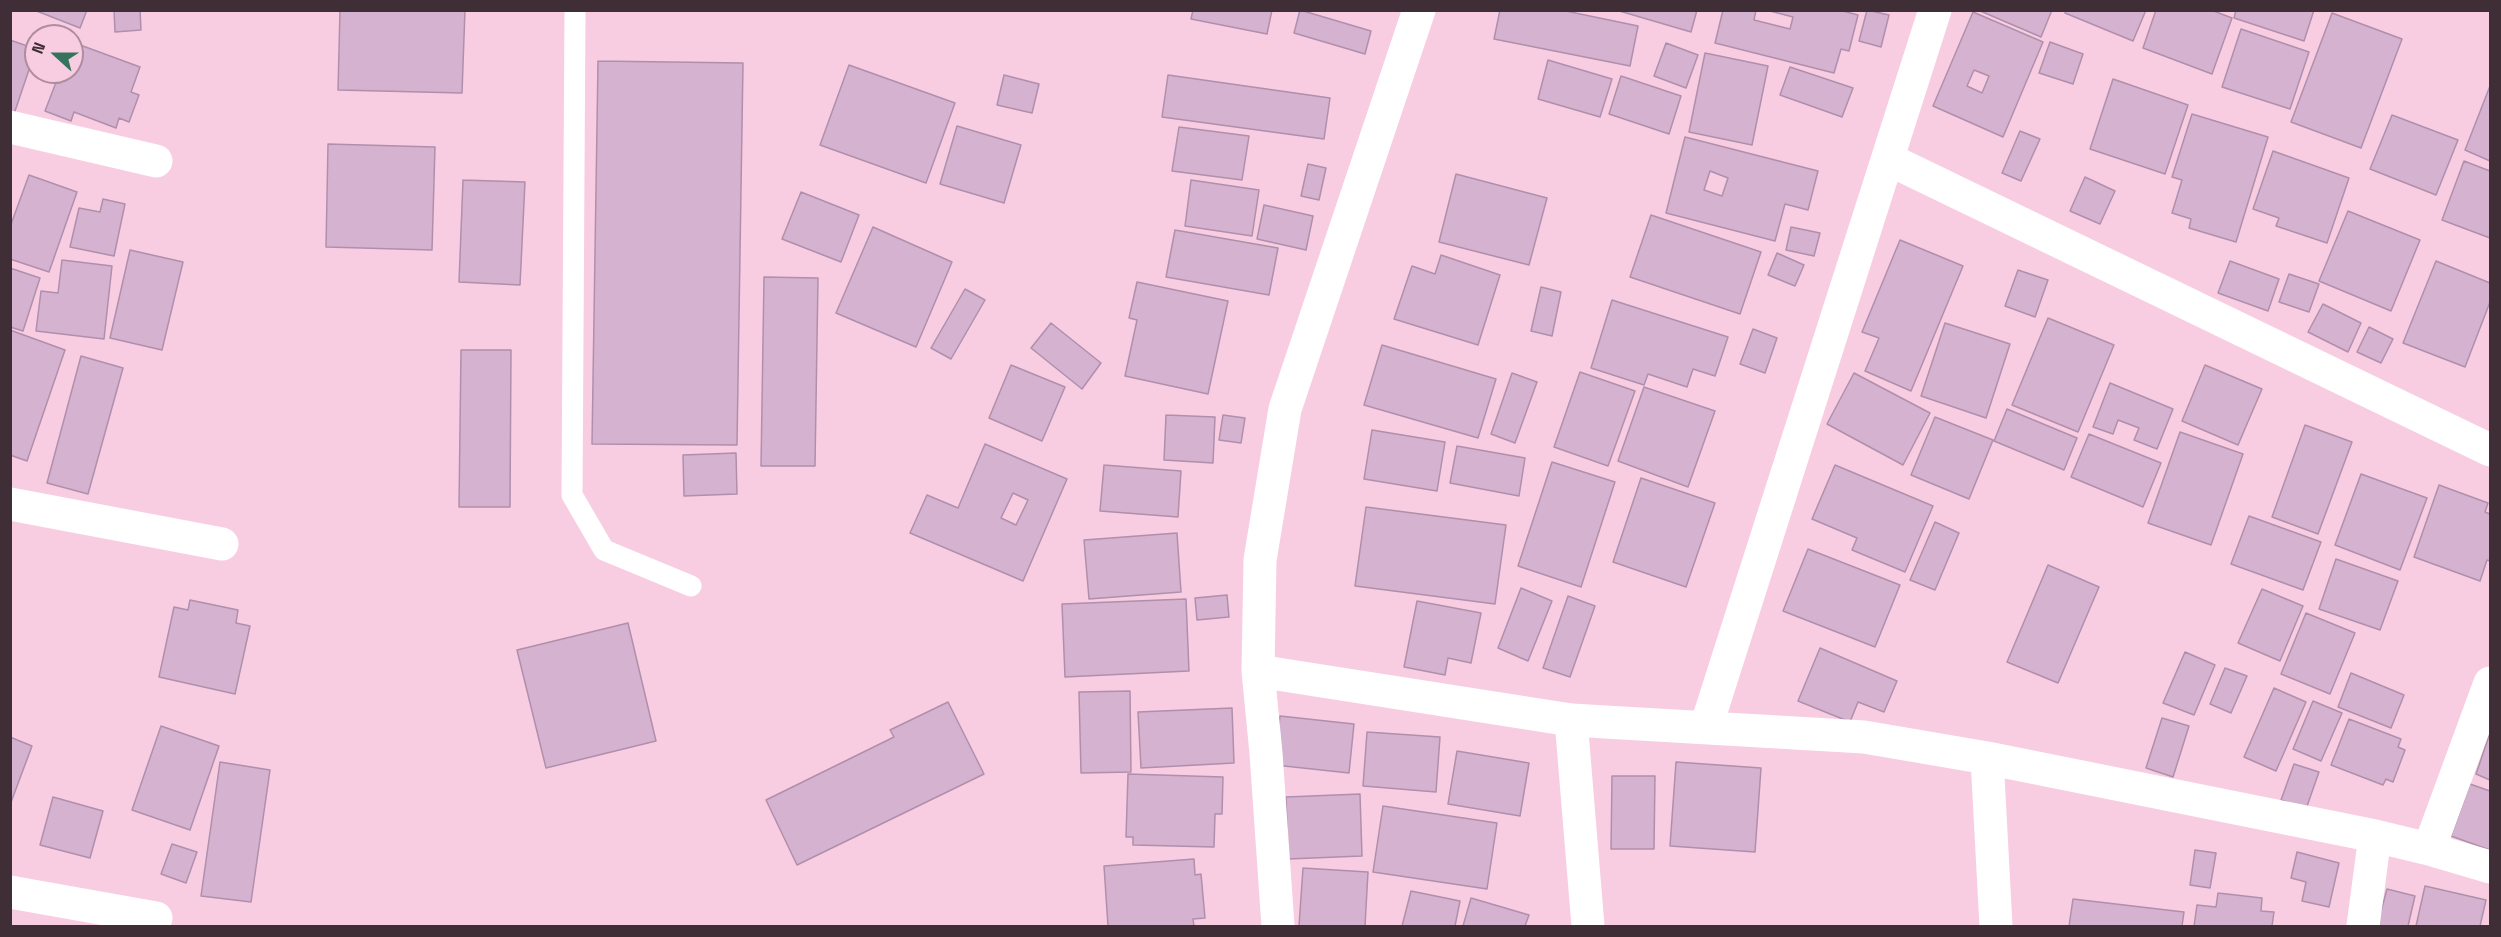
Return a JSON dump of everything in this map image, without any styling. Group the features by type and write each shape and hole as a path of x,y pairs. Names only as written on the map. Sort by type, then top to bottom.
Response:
{"street":[{"path":"1278,927 1258,671 1260,560 1285,409 1419,10"},
{"path":"1706,727 1935,10"},
{"path":"10,127 156,161"},
{"path":"1888,159 2490,450"},
{"path":"10,504 222,544"},
{"path":"1258,671 1571,720 1864,736 1987,758 2375,836 2490,867"},
{"path":"2429,849 2490,683"},
{"path":"1571,720 1587,927"},
{"path":"1987,758 1996,927"},
{"path":"2363,927 2375,836"},
{"path":"10,892 156,918"}],"lane":[{"path":"575,10 572,495 604,550 691,586"}],"building":[{"path":"34,10 87,10 82,24 70,24"},
{"path":"114,10 140,10 141,30 115,32"},
{"path":"340,10 465,10 462,93 338,90"},
{"path":"1193,10 1272,10 1267,34 1191,19"},
{"path":"1300,10 1371,31 1365,54 1294,33"},
{"path":"1500,10 1561,10 1638,26 1630,66 1494,39"},
{"path":"1616,10 1697,10 1691,32"},
{"path":"1723,10 1756,10 1754,20 1790,29 1793,17 1766,10 1839,10 1858,15 1849,51 1841,49 1834,73 1715,43"},
{"path":"1867,10 1889,15 1881,47 1859,41"},
{"path":"1978,10 2052,10 2041,37"},
{"path":"2066,10 2146,10 2133,41 2065,13"},
{"path":"2156,10 2211,10 2232,18 2212,74 2143,48"},
{"path":"2236,10 2314,10 2304,41 2234,18"},
{"path":"1973,12 2043,42 2003,137 1933,106","holes":["1974,70 1989,76 1982,93 1967,86"]},
{"path":"2332,13 2402,39 2361,148 2291,122"},
{"path":"2241,29 2309,52 2290,109 2222,87"},
{"path":"10,40 24,45 24,84 13,117 10,116"},
{"path":"2050,42 2083,54 2073,84 2039,73"},
{"path":"1666,43 1698,55 1686,88 1654,76"},
{"path":"84,46 140,67 131,92 139,95 129,122 119,118 116,128 74,112 71,121 45,111 55,84 84,84"},
{"path":"1705,53 1768,66 1752,145 1689,132"},
{"path":"1548,60 1612,79 1600,117 1538,99"},
{"path":"598,61 743,63 737,445 592,444"},
{"path":"849,65 955,103 926,183 820,145"},
{"path":"1790,67 1853,88 1842,117 1780,95"},
{"path":"1004,75 1039,84 1032,113 997,105"},
{"path":"1168,75 1330,98 1324,139 1162,117"},
{"path":"1621,76 1681,96 1669,134 1609,114"},
{"path":"2113,79 2188,105 2165,174 2090,149"},
{"path":"2490,86 2490,161 2465,150"},
{"path":"2192,114 2268,137 2236,242 2189,228 2191,219 2172,213 2182,180 2172,177"},
{"path":"2392,115 2458,140 2436,195 2370,169"},
{"path":"957,126 1021,145 1004,203 940,184"},
{"path":"1179,127 1249,136 1242,180 1172,171"},
{"path":"2020,131 2040,139 2021,181 2002,173"},
{"path":"1685,137 1818,171 1808,210 1785,204 1775,241 1666,213","holes":["1710,171 1728,178 1722,196 1704,190"]},
{"path":"328,144 435,147 432,250 326,247"},
{"path":"2273,151 2349,178 2327,243 2276,226 2279,218 2253,209"},
{"path":"2464,161 2490,171 2490,238 2442,220"},
{"path":"1308,164 1326,168 1319,200 1301,196"},
{"path":"1456,174 1547,198 1529,265 1439,242"},
{"path":"29,175 77,192 49,272 10,259 10,227"},
{"path":"2085,177 2115,191 2100,224 2070,211"},
{"path":"463,180 525,182 520,285 459,282"},
{"path":"1191,180 1259,190 1252,236 1185,226"},
{"path":"801,192 859,215 841,262 782,239"},
{"path":"103,199 125,204 114,256 70,247 79,208 100,212"},
{"path":"1264,205 1313,216 1306,250 1257,239"},
{"path":"2348,211 2420,240 2391,311 2319,281"},
{"path":"1651,215 1761,252 1740,314 1630,277"},
{"path":"873,227 952,262 916,347 836,313"},
{"path":"1791,227 1820,233 1814,256 1786,250"},
{"path":"1175,230 1278,248 1269,295 1166,277"},
{"path":"1900,240 1963,266 1911,391 1865,371 1879,338 1862,332"},
{"path":"130,250 183,262 162,350 110,338"},
{"path":"1777,253 1804,265 1795,286 1768,275"},
{"path":"1441,255 1500,275 1478,345 1394,319 1412,266 1435,274"},
{"path":"62,260 112,266 104,339 36,331 41,291 58,293"},
{"path":"2230,261 2279,279 2268,311 2218,293"},
{"path":"2436,261 2490,283 2490,302 2465,367 2403,343"},
{"path":"10,268 40,278 23,331 10,327"},
{"path":"2018,270 2048,280 2035,317 2005,306"},
{"path":"2289,274 2319,284 2309,312 2279,302"},
{"path":"764,277 818,278 815,466 761,466"},
{"path":"1137,282 1228,301 1208,394 1125,376 1137,320 1129,318"},
{"path":"1541,287 1561,292 1552,336 1531,331"},
{"path":"965,289 985,300 951,359 931,348"},
{"path":"1612,300 1728,337 1715,376 1693,369 1687,387 1648,374 1644,385 1591,368"},
{"path":"2323,304 2361,323 2348,352 2308,332"},
{"path":"2048,318 2114,345 2078,432 2012,405"},
{"path":"1051,323 1101,363 1082,389 1031,348"},
{"path":"1945,323 2010,344 1986,418 1921,396"},
{"path":"2369,327 2393,339 2381,363 2357,352"},
{"path":"1753,329 1777,338 1765,373 1740,364"},
{"path":"10,330 65,350 27,461 10,455"},
{"path":"1382,345 1496,379 1478,438 1364,405"},
{"path":"461,350 511,350 510,507 459,507"},
{"path":"81,356 123,368 88,494 47,483"},
{"path":"1011,365 1065,387 1042,441 989,418"},
{"path":"2205,365 2262,389 2238,445 2182,421"},
{"path":"1580,372 1635,391 1608,466 1554,447"},
{"path":"1512,373 1537,382 1515,443 1491,434"},
{"path":"1854,373 1930,413 1903,465 1827,424"},
{"path":"2110,383 2173,409 2157,449 2134,440 2139,428 2118,420 2113,434 2093,427"},
{"path":"1644,387 1715,411 1688,487 1618,461"},
{"path":"2007,409 2077,438 2064,470 1994,441"},
{"path":"1166,415 1215,417 1213,463 1164,460"},
{"path":"1223,415 1245,418 1241,443 1219,440"},
{"path":"1935,417 1993,440 1969,499 1911,475"},
{"path":"2305,425 2352,442 2318,534 2272,517"},
{"path":"1372,430 1445,442 1437,491 1364,479"},
{"path":"2180,432 2243,454 2211,545 2148,523"},
{"path":"2089,434 2161,463 2143,507 2071,477"},
{"path":"985,444 1067,479 1023,581 910,533 927,495 958,508","holes":["1013,493 1028,500 1016,525 1001,518"]},
{"path":"1457,446 1525,458 1519,496 1450,483"},
{"path":"736,453 737,494 684,496 683,455"},
{"path":"1552,462 1615,482 1581,587 1518,566"},
{"path":"1104,465 1181,471 1178,517 1100,511"},
{"path":"1835,465 1933,506 1905,572 1852,550 1857,538 1812,519"},
{"path":"2361,474 2427,498 2400,570 2335,545"},
{"path":"1641,478 1715,503 1686,587 1613,562"},
{"path":"2439,485 2488,503 2485,512 2490,514 2490,561 2487,560 2480,581 2414,557"},
{"path":"1366,507 1506,525 1495,604 1355,586"},
{"path":"2249,516 2321,542 2303,590 2231,564"},
{"path":"1935,522 1959,533 1935,590 1910,580"},
{"path":"1177,533 1181,592 1089,599 1084,540"},
{"path":"1808,549 1900,585 1875,647 1783,611"},
{"path":"2336,559 2398,581 2380,630 2319,609"},
{"path":"2048,565 2099,587 2058,683 2007,662"},
{"path":"1521,588 1552,601 1528,661 1498,648"},
{"path":"2262,589 2303,606 2280,661 2238,643"},
{"path":"1227,595 1229,617 1197,620 1195,598"},
{"path":"1568,596 1595,606 1570,677 1543,668"},
{"path":"1186,599 1189,671 1065,677 1062,604"},
{"path":"190,600 238,610 236,623 250,626 235,694 159,677 174,607 188,610"},
{"path":"1417,601 1481,613 1471,663 1448,658 1445,675 1404,667"},
{"path":"2306,613 2355,633 2330,694 2281,674"},
{"path":"628,623 656,741 546,768 517,650"},
{"path":"1820,648 1897,681 1884,712 1858,702 1850,722 1798,701"},
{"path":"2185,652 2215,665 2194,715 2163,703"},
{"path":"2225,668 2247,676 2231,713 2210,704"},
{"path":"2351,673 2404,695 2391,728 2338,707"},
{"path":"2274,688 2306,702 2276,771 2244,757"},
{"path":"1130,691 1131,772 1081,773 1079,692"},
{"path":"2313,701 2342,713 2321,761 2293,749"},
{"path":"948,702 984,774 797,865 766,800 894,737 890,730"},
{"path":"1232,708 1234,763 1141,768 1138,712"},
{"path":"1280,716 1354,724 1349,773 1275,765"},
{"path":"2162,718 2189,726 2173,777 2146,768"},
{"path":"2349,719 2401,739 2398,747 2405,750 2393,782 2386,779 2383,785 2331,765"},
{"path":"161,726 219,746 190,830 132,810"},
{"path":"1367,732 1440,737 1436,792 1363,786"},
{"path":"2490,733 2490,780 2476,774"},
{"path":"10,737 32,746 10,805"},
{"path":"1457,751 1529,763 1520,816 1448,804"},
{"path":"220,762 270,770 251,902 201,896"},
{"path":"1676,762 1761,768 1755,852 1670,846"},
{"path":"2294,764 2319,772 2306,809 2281,800"},
{"path":"1128,774 1223,777 1222,814 1215,814 1214,847 1133,845 1133,837 1126,837"},
{"path":"1612,776 1655,776 1654,849 1611,849"},
{"path":"2470,784 2490,791 2490,850 2451,836"},
{"path":"1360,794 1362,856 1288,859 1286,797"},
{"path":"53,797 103,811 90,858 40,845"},
{"path":"1383,806 1497,823 1487,889 1373,872"},
{"path":"172,844 197,852 186,883 161,874"},
{"path":"2195,850 2216,853 2210,888 2190,885"},
{"path":"2297,852 2339,863 2329,907 2302,901 2306,882 2291,878"},
{"path":"1194,859 1195,875 1201,874 1205,918 1193,919 1194,926 1108,926 1104,866"},
{"path":"1303,868 1368,872 1365,926 1299,926"},
{"path":"2425,886 2486,900 2480,926 2416,926"},
{"path":"2387,889 2415,896 2408,926 2377,926"},
{"path":"1411,891 1460,901 1455,926 1402,926"},
{"path":"2218,893 2262,898 2261,911 2274,912 2272,926 2194,926 2197,905 2216,907"},
{"path":"1471,898 1529,915 1525,926 1463,926"},
{"path":"2073,899 2184,912 2182,926 2069,926"}]}
